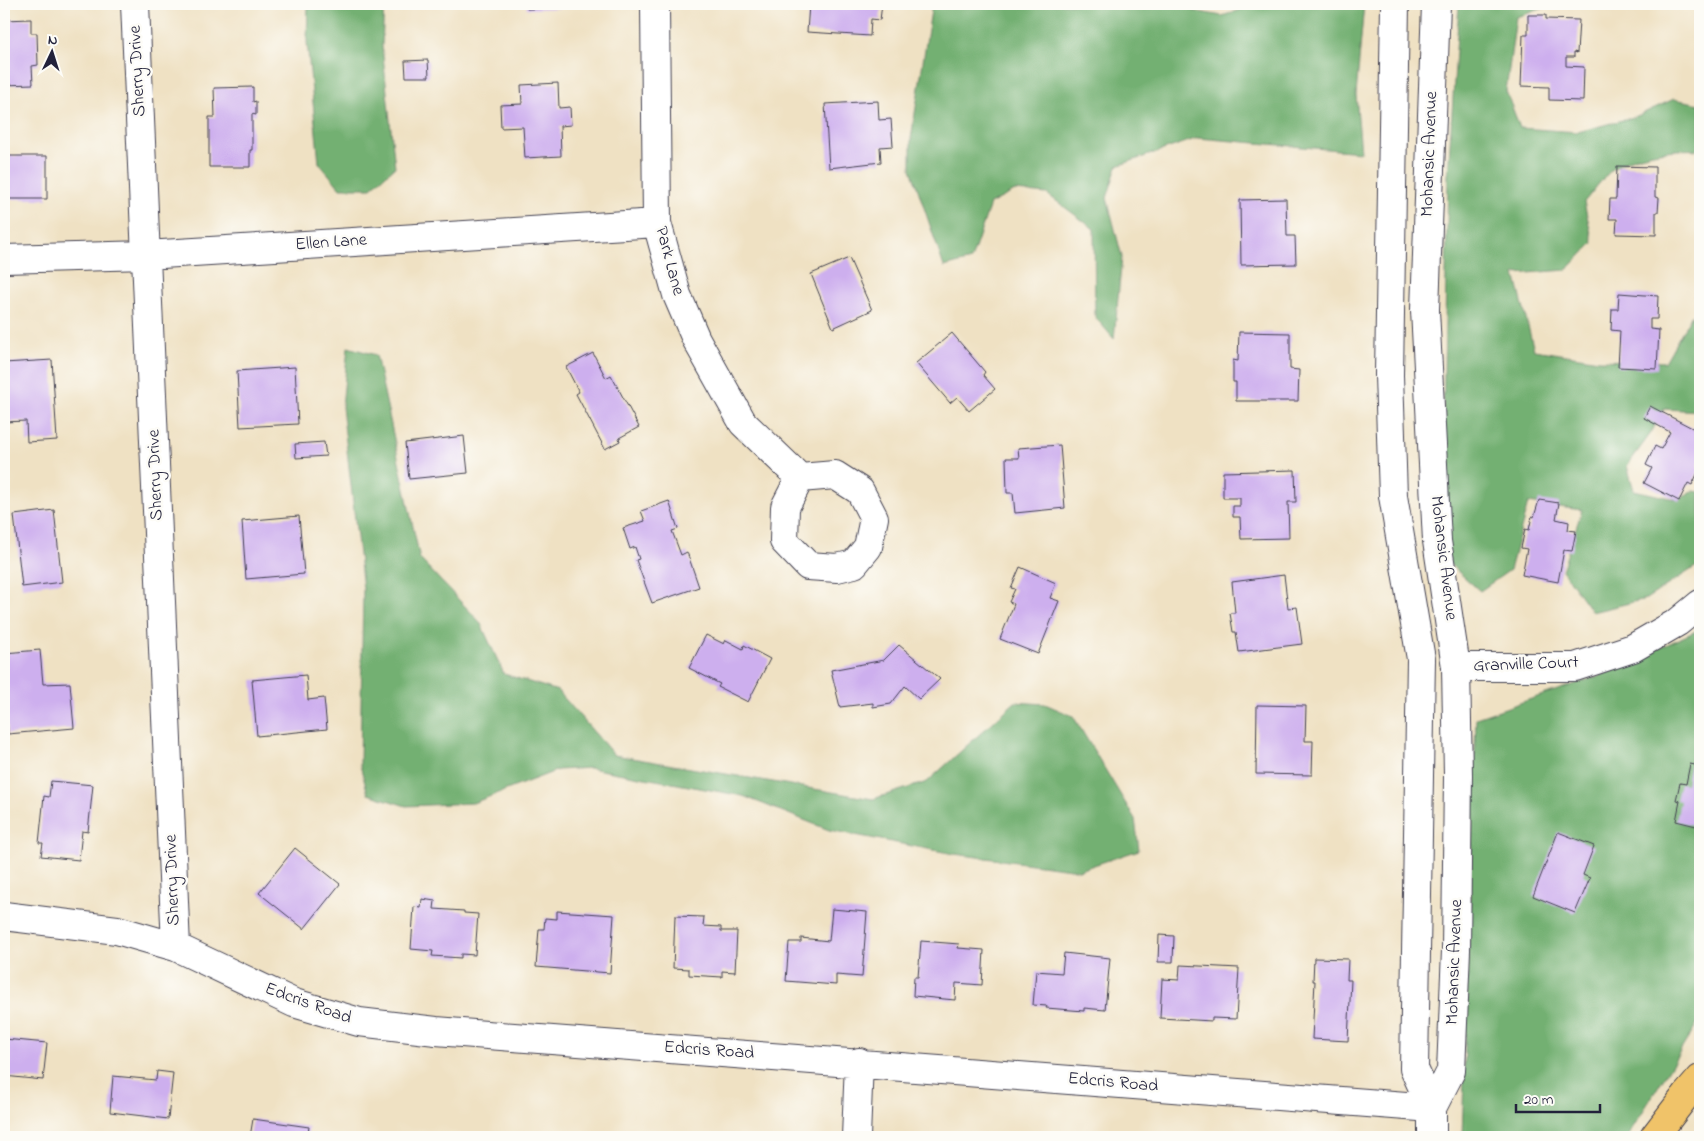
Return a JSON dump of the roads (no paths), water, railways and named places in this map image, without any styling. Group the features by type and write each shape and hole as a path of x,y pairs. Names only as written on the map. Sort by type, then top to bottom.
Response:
{"highway":[{"path":"1654,1137 1700,1079"}],"street":[{"name":"Sherry Drive","path":"135,4 176,947"},
{"name":"Park Lane","path":"655,4 657,223 681,304 696,339 743,422 800,478"},
{"name":"Mohansic Avenue","path":"1395,4 1389,365 1392,496 1421,659 1414,1069 1432,1108 1432,1137"},
{"name":"Mohansic Avenue","path":"1432,1108 1452,1071 1458,775 1456,667 1436,541 1424,310 1436,4"},
{"name":"Ellen Lane","path":"4,259 146,254 657,223"},
{"name":"Granville Court","path":"1456,667 1575,667 1632,648 1678,622 1700,604"},
{"name":"Edcris Road","path":"4,916 117,930 176,947 294,1003 359,1022 436,1031 859,1062 1432,1108"},
{"path":"856,1137 859,1062"}]}
